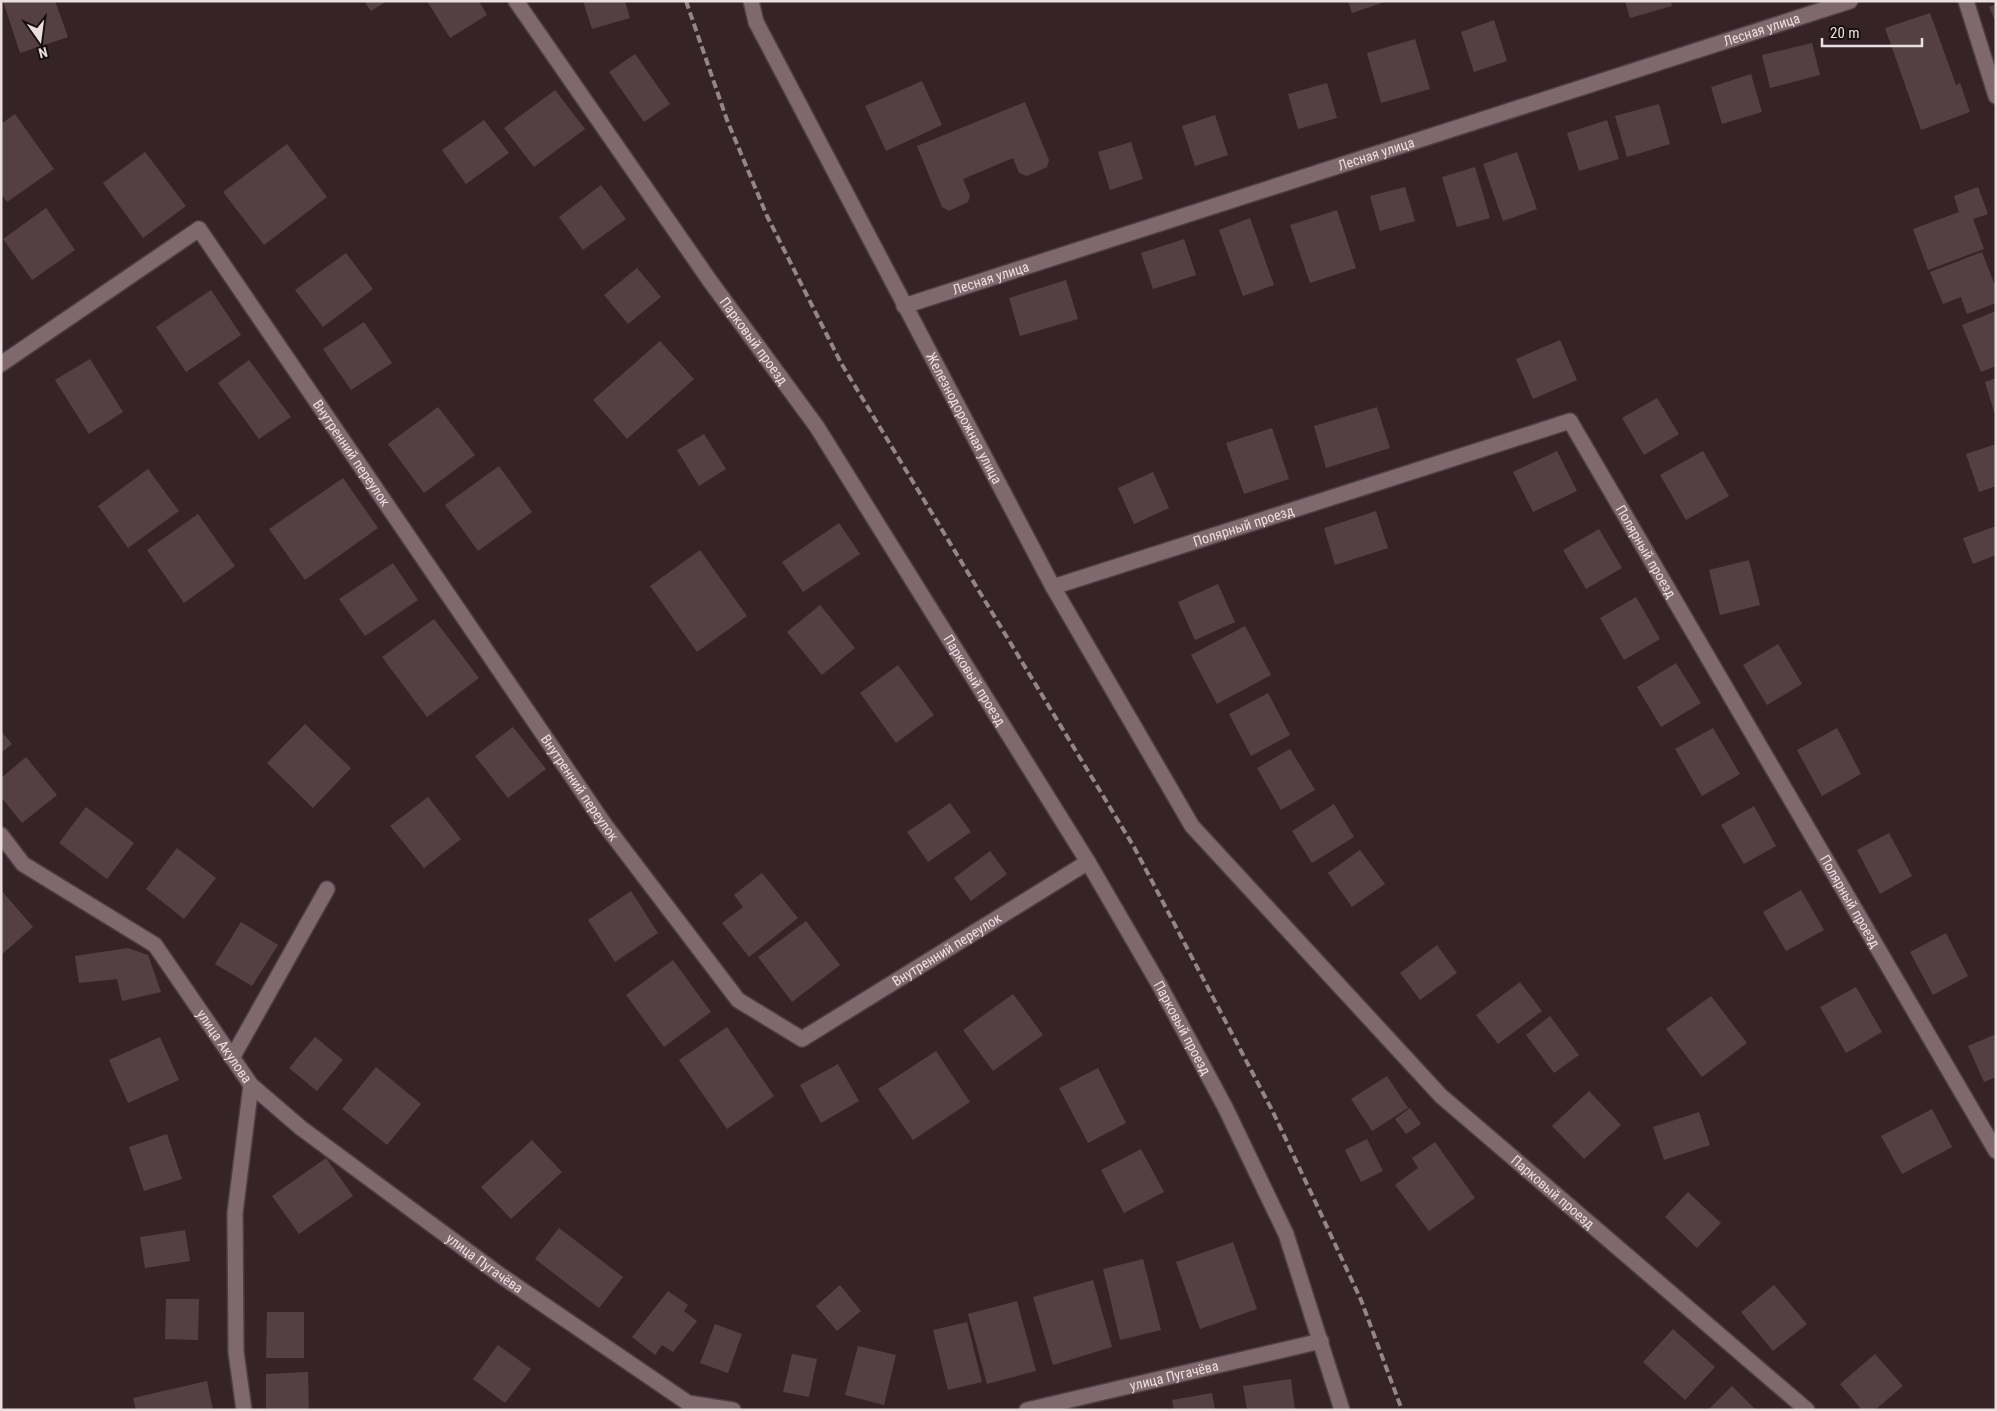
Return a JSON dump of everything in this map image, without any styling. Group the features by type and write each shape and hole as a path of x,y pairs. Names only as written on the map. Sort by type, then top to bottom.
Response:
{"street":[{"name":"Парковый проезд","path":"516,1 710,281 816,427 1088,862 1160,986 1225,1107 1286,1234 1342,1410"},
{"name":"Железнодорожная улица","path":"751,1 756,22 1053,586 1192,826"},
{"name":"Лесная улица","path":"904,306 1850,1"},
{"path":"1966,1 1996,96"},
{"name":"Внутренний переулок","path":"1,364 199,229 605,825 738,1000 802,1039 1088,862"},
{"name":"Полярный проезд","path":"1053,586 1570,421 1996,1151"},
{"name":"Парковый проезд","path":"1192,826 1440,1096 1807,1410"},
{"name":"улица Акулова","path":"1,835 23,864 155,945 252,1085 236,1213 236,1352 244,1410"},
{"path":"232,1058 327,889"},
{"name":"улица Пугачёва","path":"252,1085 301,1128 500,1275 688,1406 733,1410"},
{"name":"улица Пугачёва","path":"1027,1410 1321,1340"}],"building":[{"path":"3,1 55,1 68,37 20,53"},
{"path":"364,1 387,1 371,11"},
{"path":"427,1 479,1 487,15 450,38"},
{"path":"583,1 625,1 630,18 592,29"},
{"path":"1348,1 1385,1 1385,2 1352,13"},
{"path":"1625,1 1671,1 1672,6 1630,18"},
{"path":"1996,4 1996,23 1989,7"},
{"path":"1930,13 1956,85 1960,83 1970,112 1921,130 1885,28"},
{"path":"1494,20 1507,61 1474,72 1461,32"},
{"path":"1415,39 1430,89 1381,103 1367,53"},
{"path":"1812,43 1820,75 1770,88 1762,55"},
{"path":"635,54 670,104 644,122 609,72"},
{"path":"1751,74 1762,112 1722,124 1711,87"},
{"path":"922,81 942,125 886,151 865,106"},
{"path":"1327,83 1337,118 1298,129 1288,94"},
{"path":"555,90 585,129 534,167 504,128"},
{"path":"1025,102 1049,160 1047,167 1027,176 1019,173 1013,158 963,179 970,196 968,202 949,211 942,207 917,146"},
{"path":"1659,104 1670,144 1627,157 1615,116"},
{"path":"15,114 54,169 7,202 1,193 1,124"},
{"path":"1215,115 1228,155 1195,166 1182,126"},
{"path":"484,120 509,153 466,184 442,150"},
{"path":"1607,120 1619,159 1579,171 1567,133"},
{"path":"1131,142 1143,179 1110,190 1098,152"},
{"path":"287,144 327,197 264,245 223,192"},
{"path":"145,152 186,206 143,238 103,183"},
{"path":"1517,152 1537,209 1503,221 1483,164"},
{"path":"1475,167 1490,218 1457,227 1442,177"},
{"path":"601,185 626,219 583,250 559,217"},
{"path":"1405,187 1415,221 1380,231 1370,196"},
{"path":"1978,187 1988,214 1973,219 1984,249 1928,270 1913,229 1959,212 1954,196"},
{"path":"46,208 75,250 32,280 3,239"},
{"path":"1337,210 1356,268 1310,283 1290,225"},
{"path":"1250,218 1274,285 1243,296 1219,230"},
{"path":"1184,239 1196,275 1153,289 1141,253"},
{"path":"1982,252 1996,288 1996,303 1967,314 1961,297 1943,304 1930,272"},
{"path":"346,253 373,289 323,327 295,290"},
{"path":"637,268 661,297 628,324 604,295"},
{"path":"1066,280 1078,319 1020,336 1009,298"},
{"path":"211,290 241,335 186,372 156,327"},
{"path":"1996,311 1996,366 1981,372 1962,325"},
{"path":"364,322 392,363 351,390 323,349"},
{"path":"1560,340 1577,380 1533,399 1516,359"},
{"path":"660,341 694,379 627,439 593,400"},
{"path":"90,359 123,412 89,434 55,380"},
{"path":"249,360 291,417 259,439 218,383"},
{"path":"1996,378 1996,415 1995,415 1985,382"},
{"path":"1657,398 1679,434 1644,455 1622,418"},
{"path":"438,407 475,455 424,493 388,444"},
{"path":"1377,407 1390,448 1326,468 1314,426"},
{"path":"1272,428 1289,479 1244,494 1226,443"},
{"path":"704,434 726,469 699,486 677,450"},
{"path":"1996,444 1996,486 1979,492 1966,454"},
{"path":"1557,451 1577,491 1533,512 1513,472"},
{"path":"1703,451 1729,496 1686,520 1660,475"},
{"path":"499,466 532,512 478,551 445,505"},
{"path":"148,469 179,511 128,548 98,506"},
{"path":"1153,472 1169,508 1134,524 1118,488"},
{"path":"343,478 378,528 305,580 269,529"},
{"path":"1376,511 1388,548 1335,565 1324,528"},
{"path":"198,514 235,566 184,603 147,550"},
{"path":"839,523 860,554 803,592 782,562"},
{"path":"1996,526 1996,555 1973,564 1963,538"},
{"path":"1599,529 1622,568 1586,589 1563,550"},
{"path":"700,550 747,616 697,652 650,586"},
{"path":"1749,560 1760,605 1720,615 1709,570"},
{"path":"393,563 418,600 365,636 339,599"},
{"path":"1218,584 1235,622 1195,640 1178,602"},
{"path":"1636,597 1660,639 1624,660 1600,618"},
{"path":"820,605 855,648 822,675 787,632"},
{"path":"434,619 479,678 427,717 382,657"},
{"path":"1245,626 1271,675 1217,704 1191,655"},
{"path":"1778,644 1802,684 1767,705 1743,665"},
{"path":"1676,663 1701,703 1661,727 1637,687"},
{"path":"898,665 934,715 896,743 860,693"},
{"path":"1268,693 1290,735 1251,756 1229,714"},
{"path":"305,724 351,768 313,808 267,763"},
{"path":"513,727 546,769 508,798 475,756"},
{"path":"1713,728 1740,774 1702,796 1675,749"},
{"path":"1837,728 1861,774 1822,796 1797,750"},
{"path":"1,731 12,744 1,753"},
{"path":"1290,749 1315,790 1281,810 1257,768"},
{"path":"26,757 57,795 22,823 1,797 1,778"},
{"path":"428,797 461,839 424,868 390,826"},
{"path":"950,803 971,832 928,862 907,832"},
{"path":"1334,804 1354,837 1312,863 1292,831"},
{"path":"1754,806 1776,846 1744,864 1721,825"},
{"path":"86,807 134,843 107,879 59,843"},
{"path":"1889,833 1912,876 1880,894 1857,850"},
{"path":"177,848 216,878 184,919 146,889"},
{"path":"1360,850 1385,884 1352,907 1328,873"},
{"path":"990,851 1007,874 971,901 954,878"},
{"path":"762,873 798,918 749,957 722,923 743,907 734,895"},
{"path":"1,890 33,927 1,955"},
{"path":"1801,890 1824,930 1786,951 1763,912"},
{"path":"631,891 658,933 615,962 588,920"},
{"path":"806,921 840,965 792,1002 758,957"},
{"path":"241,922 278,945 252,986 215,964"},
{"path":"1946,933 1968,976 1933,995 1910,952"},
{"path":"1437,945 1457,973 1420,1000 1400,973"},
{"path":"128,948 148,955 161,992 122,1001 117,979 79,983 75,956"},
{"path":"673,960 711,1012 664,1047 626,995"},
{"path":"1520,982 1542,1011 1498,1044 1476,1015"},
{"path":"1856,987 1882,1032 1846,1053 1820,1007"},
{"path":"1013,994 1043,1035 993,1071 963,1030"},
{"path":"1711,996 1747,1043 1702,1077 1666,1029"},
{"path":"1550,1016 1579,1055 1554,1073 1526,1035"},
{"path":"727,1027 774,1096 727,1129 679,1060"},
{"path":"1996,1034 1996,1077 1984,1082 1968,1046"},
{"path":"160,1037 179,1080 128,1103 109,1060"},
{"path":"315,1037 343,1060 317,1091 289,1068"},
{"path":"936,1051 970,1102 913,1140 878,1089"},
{"path":"838,1064 859,1101 821,1123 800,1085"},
{"path":"376,1067 421,1104 387,1145 342,1109"},
{"path":"1098,1068 1126,1123 1088,1143 1059,1088"},
{"path":"1387,1076 1408,1108 1372,1131 1351,1099"},
{"path":"1589,1091 1621,1125 1584,1159 1552,1126"},
{"path":"1410,1108 1421,1124 1406,1134 1395,1119"},
{"path":"1932,1109 1952,1147 1902,1174 1881,1136"},
{"path":"1699,1112 1710,1145 1664,1160 1653,1127"},
{"path":"167,1134 182,1179 144,1191 129,1147"},
{"path":"1367,1139 1383,1171 1361,1182 1345,1150"},
{"path":"532,1140 562,1172 511,1219 481,1187"},
{"path":"1435,1142 1475,1198 1429,1231 1395,1185 1418,1168 1412,1158"},
{"path":"1141,1149 1164,1192 1124,1213 1101,1170"},
{"path":"326,1158 353,1196 299,1234 272,1196"},
{"path":"1688,1192 1721,1223 1697,1248 1665,1217"},
{"path":"559,1228 623,1277 599,1308 535,1259"},
{"path":"185,1230 190,1261 145,1268 140,1237"},
{"path":"1233,1242 1257,1309 1200,1329 1176,1262"},
{"path":"1143,1259 1161,1330 1120,1340 1103,1269"},
{"path":"1093,1280 1112,1347 1053,1365 1033,1297"},
{"path":"840,1285 861,1311 837,1331 816,1306"},
{"path":"1774,1285 1807,1324 1773,1351 1741,1312"},
{"path":"668,1291 688,1305 684,1311 697,1321 673,1352 662,1345 655,1355 632,1337"},
{"path":"166,1299 199,1299 198,1340 165,1339"},
{"path":"1017,1301 1036,1371 987,1384 968,1314"},
{"path":"267,1312 304,1312 304,1358 266,1358"},
{"path":"967,1322 982,1382 948,1390 933,1330"},
{"path":"715,1324 742,1334 728,1373 700,1363"},
{"path":"1673,1329 1715,1367 1685,1400 1643,1362"},
{"path":"498,1345 531,1369 505,1403 473,1379"},
{"path":"858,1346 896,1355 884,1405 845,1395"},
{"path":"792,1354 817,1359 809,1397 783,1392"},
{"path":"1875,1354 1903,1386 1875,1410 1862,1410 1840,1384"},
{"path":"308,1372 309,1410 266,1410 266,1374"},
{"path":"1291,1379 1295,1410 1247,1410 1243,1386"},
{"path":"207,1381 213,1410 136,1410 133,1398"},
{"path":"1732,1386 1756,1410 1708,1410"},
{"path":"1212,1393 1215,1410 1174,1410 1172,1400"}],"railway":[{"path":"686,1 727,120 767,216 841,363 1134,847 1272,1110 1361,1300 1402,1410"}]}
